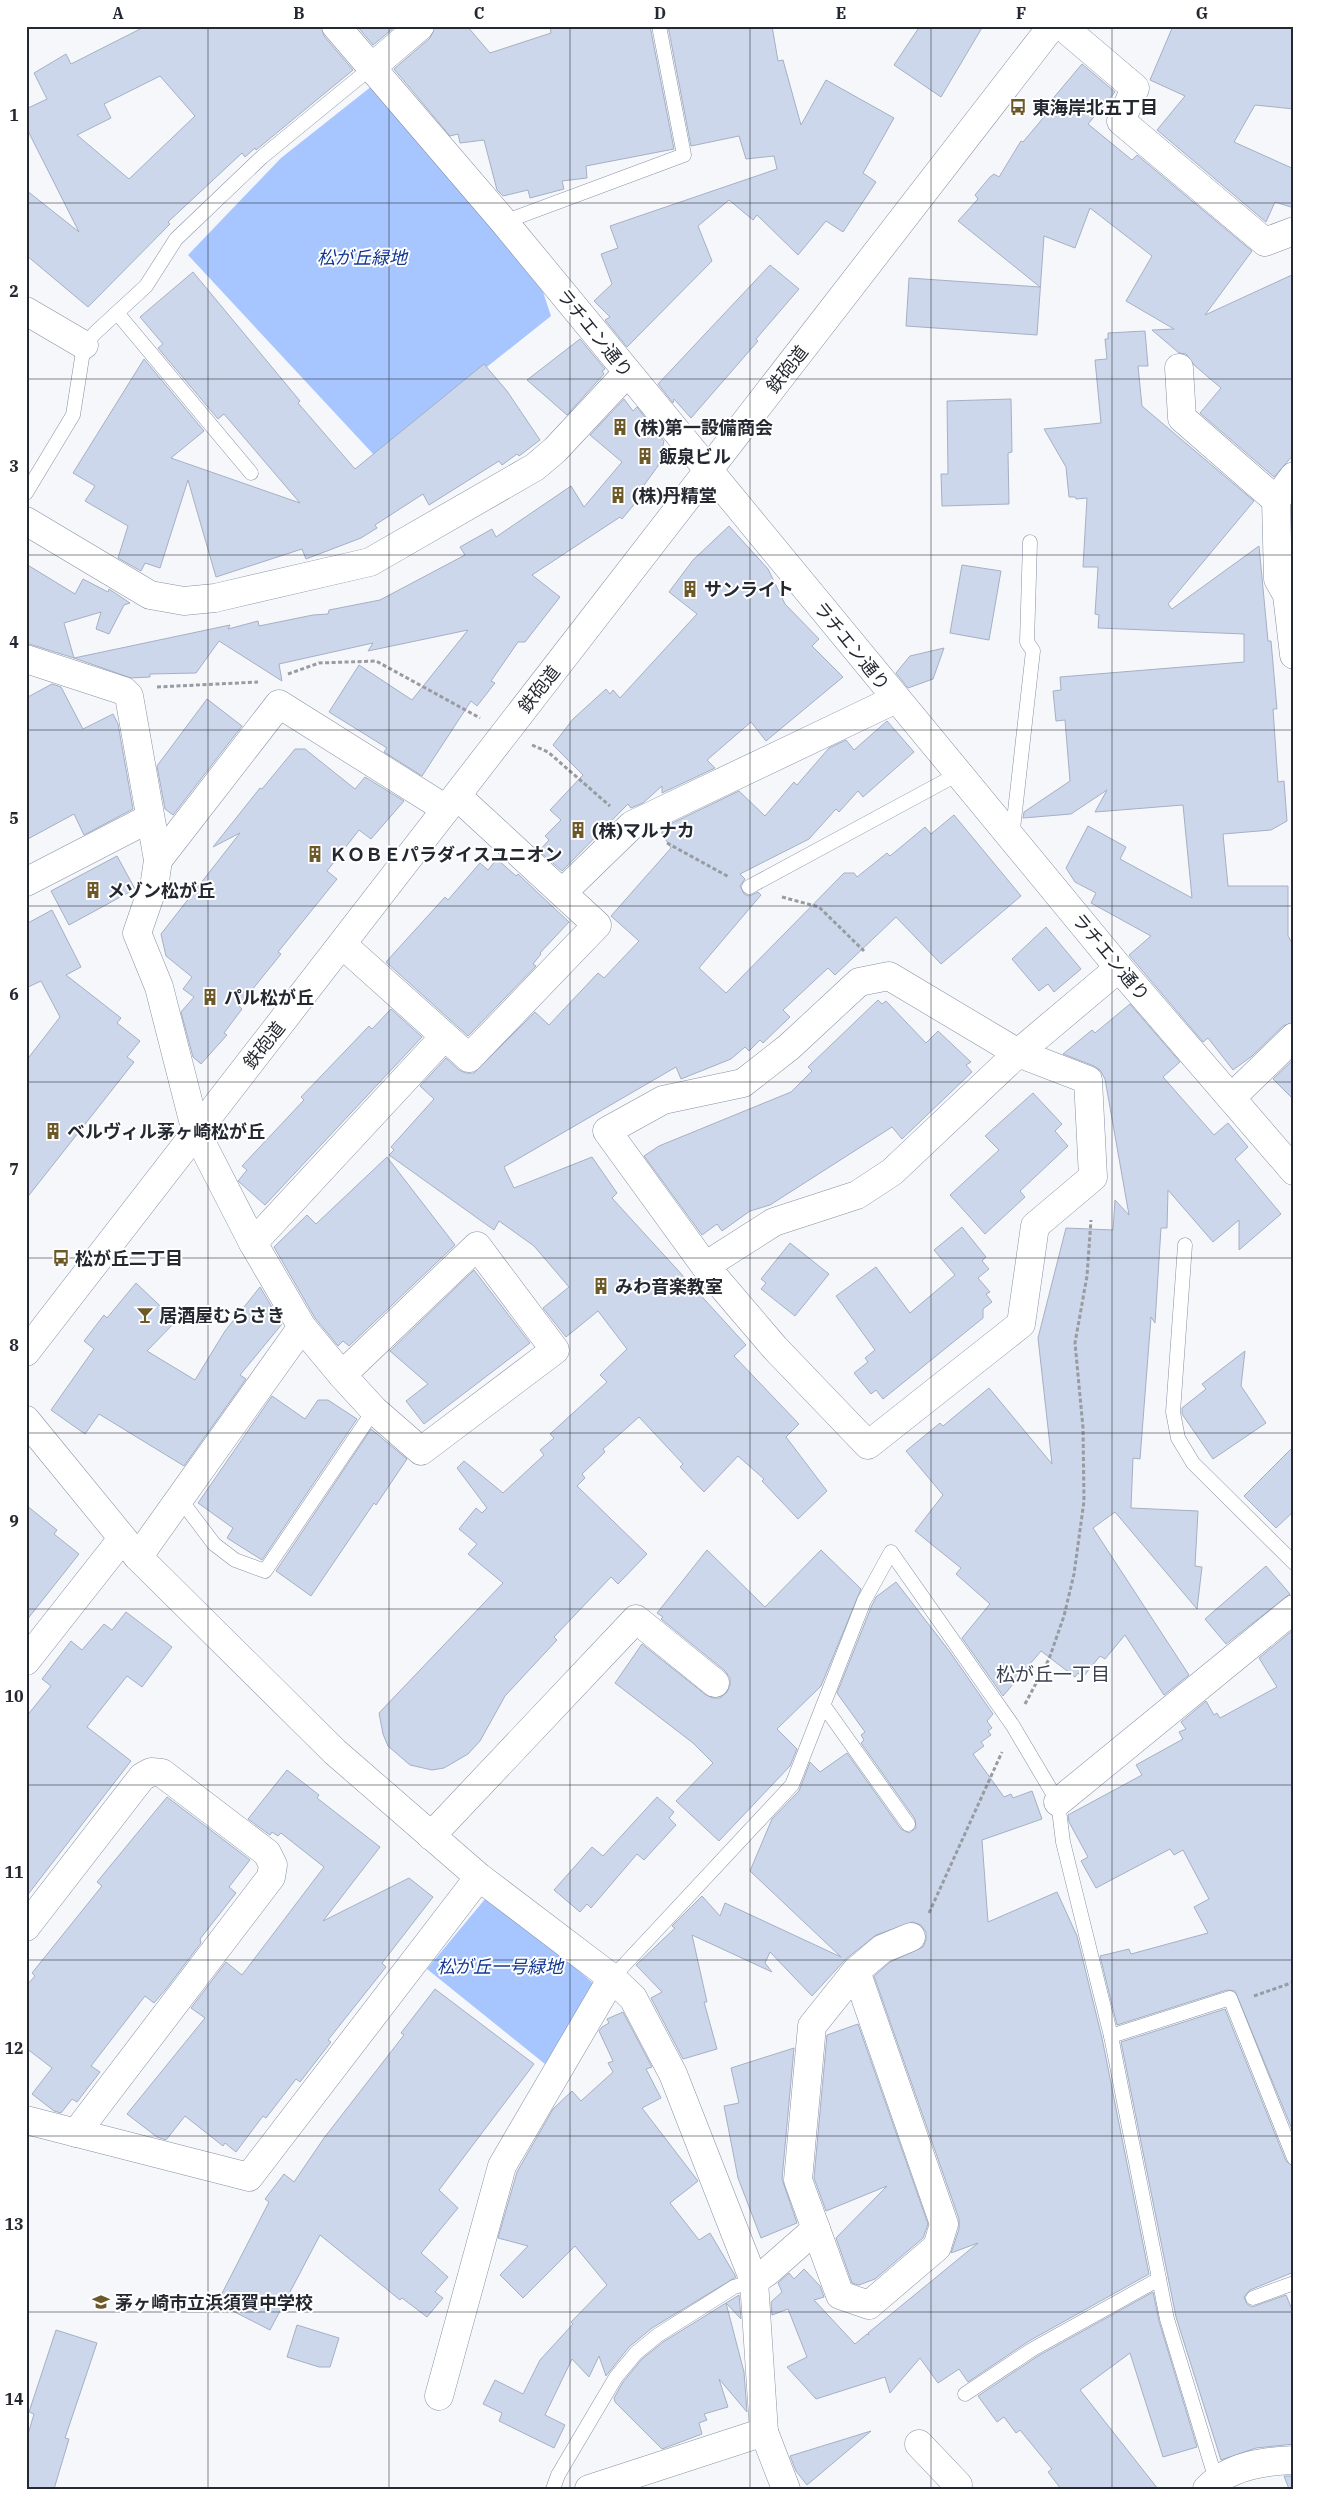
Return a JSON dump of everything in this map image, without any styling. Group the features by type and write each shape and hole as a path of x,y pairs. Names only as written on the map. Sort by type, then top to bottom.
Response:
{"street":[{"name":"ラチエン通り","path":"336,26 504,222 1119,968 1294,1171"},
{"path":"372,67 420,26"},
{"name":"鉄砲道","path":"26,1352 343,945 1052,26"},
{"path":"1062,26 1134,88 1121,122 1264,242 1294,231"},
{"path":"26,311 84,345"},
{"path":"1179,368 1182,418 1276,500"},
{"path":"26,521 150,595 184,601 215,598 370,562 535,467 555,450 627,373"},
{"path":"1294,476 1276,500 1278,579 1291,593 1294,655"},
{"path":"26,659 124,691 129,696 158,860 155,880 138,933 159,987 196,1132 253,1243 302,1327 342,1375 374,1410 421,1451 555,1350 477,1246 342,1375"},
{"path":"562,892 632,825 896,698"},
{"path":"158,860 279,704 451,803 562,892 597,925 469,1058 343,945"},
{"path":"26,882 150,818"},
{"path":"705,1266 774,1222 857,1195 892,1172 1018,1053 1119,968"},
{"path":"889,976 1018,1053 1088,1080 1092,1176 1035,1226 1021,1324 868,1445 775,1348 705,1266 607,1131 663,1100 742,1083 789,1047 859,982 889,976"},
{"path":"253,1243 444,1037"},
{"path":"1231,1098 1294,1037"},
{"path":"26,1661 130,1548 180,1499 302,1327"},
{"path":"26,1420 130,1548 335,1752 479,1877 612,1978 633,1998 673,2074 754,2280 764,2432 786,2489"},
{"path":"1058,1802 1294,1609"},
{"path":"431,1836 636,1619 715,1684"},
{"path":"26,1928 142,1777 151,1772 162,1773 267,1853 273,1865 271,1877 76,2133"},
{"path":"26,2120 249,2177 479,1877"},
{"path":"856,1971 944,2224 937,2247 869,2305 840,2295 798,2180 812,2026 856,1971 882,1949 912,1937"},
{"path":"438,2396 502,2166 612,1978"},
{"path":"754,2280 767,2272 816,2229"},
{"path":"604,2486 764,2432"},
{"path":"919,2444 958,2488"},
{"path":"1214,2486 1260,2461 1294,2460"}],"lane":[{"path":"504,222 684,155 660,26"},
{"path":"26,493 73,415 84,345 146,286 176,239 262,157 372,67"},
{"path":"118,314 251,473"},
{"path":"1012,839 1033,651 1027,642 1030,542"},
{"path":"749,888 958,774"},
{"path":"1185,1245 1173,1412 1178,1438 1193,1463 1294,1563"},
{"path":"180,1499 214,1544 235,1560 265,1570 374,1410"},
{"path":"612,1978 792,1785 864,1600 892,1552 1014,1726 1058,1802 1063,1842 1111,2036 1167,2319 1214,2486"},
{"path":"824,1706 908,1824"},
{"path":"1111,2036 1230,1998 1294,2158"},
{"path":"553,2489 558,2475 616,2377 636,2353 658,2335 734,2287 754,2280"},
{"path":"965,2394 1033,2349 1159,2280"},
{"path":"1253,2298 1294,2283"}],"path":[{"path":"286,675 319,663 376,661 481,718"},
{"path":"129,696 136,688 260,682"},
{"path":"532,745 548,752 632,825 749,888 819,907 889,976"},
{"path":"912,1937 927,1916 1014,1726 1049,1658 1064,1616 1074,1574 1083,1510 1083,1428 1075,1343 1087,1276 1092,1176"},
{"path":"1233,2004 1294,1982"}],"green space":[{"name":"松が丘緑地","path":"377,82 533,262 551,316 375,456 188,255 281,158"},
{"name":"松が丘一号緑地","path":"490,1893 602,1991 545,2064 427,1969"}],"building":[{"path":"146,26 321,26 324,36 353,70 256,150 255,148 245,157 242,153 168,222 170,224 88,307 26,255 26,190 79,232 26,127 26,109 47,99 34,73 66,54 71,64","holes":["160,76 195,116 129,179 77,135 111,118 104,104"]},
{"path":"357,26 396,26 373,45"},
{"path":"435,26 467,26 490,53 551,33 550,26 650,26 674,149 586,166 587,178 562,181 564,189 530,198 528,190 503,196 497,190 484,140 460,143 458,134 450,136 394,69 430,38"},
{"path":"668,26 772,26 778,61 783,60 801,125 826,80 894,118 863,173 876,182 843,232 826,221 798,255 757,215 753,220 729,200 698,226 712,261 627,347 605,320 610,317 594,301 612,284 601,254 618,248 610,226 777,169 774,156 746,159 739,136 691,146"},
{"path":"920,26 983,26 941,97 894,65"},
{"path":"1173,26 1294,26 1294,109 1255,105 1234,142 1294,169 1294,208 1275,202 1266,222 1157,130 1185,96 1150,80"},
{"path":"1082,64 1115,92 1088,124 1132,160 1137,155 1252,251 1205,315 1294,274 1294,454 1274,477 1200,413 1221,388 1194,365 1186,354 1179,353 1152,330 1174,329 1126,301 1152,256 1090,208 1075,248 1044,236 1037,335 906,326 909,278 1040,287 958,221 978,199 975,195 990,177 994,174 999,177 1021,141 1023,142 1054,105 1050,102"},
{"path":"770,265 799,289 756,339 758,341 691,418 674,399 673,403 658,384"},
{"path":"193,272 300,401 298,403 355,469 484,364 507,391 540,440 519,456 517,454 502,465 499,461 429,505 423,494 375,525 377,528 361,538 306,559 302,549 216,577 188,480 160,568 145,563 141,571 118,558 128,526 85,501 95,486 73,473 144,359 204,431 171,458 300,503 224,414 218,419 158,348 163,344 140,317"},
{"path":"1145,331 1148,366 1138,366 1142,406 1254,501 1168,604 1172,609 1259,546 1268,641 1271,641 1277,709 1273,709 1278,782 1284,781 1287,821 1271,830 1223,834 1228,886 1288,886 1288,936 1294,946 1294,1022 1283,1026 1252,1056 1233,1070 1208,1038 1203,1042 1129,955 1151,936 1091,903 1096,893 1075,882 1066,868 1088,826 1126,847 1120,859 1192,898 1183,805 1095,812 1107,790 1071,814 1023,818 1024,812 1070,781 1065,720 1056,721 1053,691 1061,690 1060,677 1244,662 1244,634 1098,628 1099,615 1095,614 1098,567 1083,567 1087,498 1076,499 1075,497 1069,497 1066,467 1044,429 1101,423 1095,360 1107,359 1105,339 1108,339 1108,333"},
{"path":"580,339 605,369 602,371 604,374 567,415 527,380"},
{"path":"624,399 633,411 637,407 664,441 658,466 639,492 642,495 622,519 620,517 532,575 560,597 525,642 518,642 491,681 495,683 477,706 471,701 422,776 384,752 387,748 329,712 359,665 412,700 468,630 368,651 373,643 279,664 282,681 219,641 196,673 150,674 150,677 131,678 74,658 230,625 228,629 258,621 259,626 313,615 328,614 329,610 380,600 465,555 460,547 492,529 496,537 571,486 584,507 622,462 590,435"},
{"path":"1011,399 1012,452 1008,453 1009,504 942,506 941,474 948,474 947,401"},
{"path":"729,526 768,569 785,604 819,639 812,646 843,677 766,741 751,722 707,760 715,768 662,793 662,786 643,803 631,808 628,804 562,871 539,851 549,840 545,836 561,820 550,810 583,775 553,745 573,719 606,689 610,694 613,690 620,698 697,614 669,592 693,560"},
{"path":"26,564 75,594 83,579 108,592 109,589 130,603 124,605 109,634 96,629 101,612 64,623 74,658 26,643"},
{"path":"962,565 1001,571 989,640 950,633"},
{"path":"944,648 933,679 908,688 896,673 910,656"},
{"path":"52,684 61,687 83,729 113,714 118,724 133,809 84,835 74,814 26,840 26,698"},
{"path":"207,699 242,726 173,815 165,809 157,766"},
{"path":"887,721 914,752 863,797 858,791 839,812 836,809 809,839 740,874 745,879 740,886 744,894 749,896 758,892 761,895 699,968 726,993 844,873 854,873 857,877 887,853 890,856 925,827 931,834 954,815 1021,896 941,964 896,917 835,975 828,968 783,1010 790,1017 763,1043 760,1040 749,1051 745,1047 731,1059 681,1079 676,1067 504,1167 514,1188 592,1157 617,1193 612,1198 746,1345 734,1356 799,1424 786,1437 827,1491 798,1519 762,1481 764,1479 738,1456 704,1492 680,1467 683,1464 639,1417 603,1449 605,1452 582,1474 585,1478 577,1486 647,1554 618,1584 611,1577 554,1637 557,1640 505,1696 480,1741 468,1754 444,1768 432,1770 410,1765 388,1746 383,1734 379,1713 503,1583 468,1554 477,1544 459,1529 476,1508 482,1513 487,1508 457,1468 464,1461 503,1493 544,1455 540,1450 554,1438 550,1434 607,1382 600,1375 627,1349 598,1311 566,1337 543,1308 569,1287 534,1246 499,1221 494,1230 389,1155 394,1150 391,1147 434,1099 420,1086 446,1058 459,1070 466,1073 474,1073 535,1012 549,1025 598,973 604,978 639,941 611,916 671,848 662,834 662,828 739,791 765,816 794,782 797,785 829,748 846,740 854,750"},
{"path":"295,749 305,749 355,789 365,777 404,801 371,839 359,830 327,871 337,879 278,952 281,954 239,1006 242,1009 224,1033 227,1035 201,1064 193,1057 181,1012 194,997 183,989 192,977 166,956 161,934 240,833 213,847 260,788 262,789"},
{"name":"メゾン松が丘","path":"117,856 135,889 69,925 51,891"},
{"path":"497,859 516,876 518,874 569,922 540,953 533,964 536,966 468,1036 386,962 445,897 448,900 480,863 488,870"},
{"name":"ベルヴィル茅ヶ崎松が丘","path":"52,910 81,967 66,975 121,1018 117,1023 140,1041 127,1057 134,1062 26,1199 26,1061 60,1017 41,981 26,988 26,924"},
{"path":"1046,927 1081,969 1054,992 1048,984 1039,991 1012,959"},
{"path":"878,1000 882,1004 886,1001 926,1043 938,1031 971,1062 966,1065 972,1072 902,1139 892,1127 770,1205 750,1211 722,1231 717,1224 702,1235 644,1156 659,1146 791,1092 812,1071 808,1067"},
{"path":"1130,1004 1180,1062 1163,1077 1214,1135 1228,1123 1248,1147 1235,1159 1281,1214 1239,1250 1239,1220 1213,1242 1168,1190 1167,1228 1161,1228 1155,1323 1151,1317 1140,1459 1133,1458 1131,1508 1198,1511 1195,1566 1202,1567 1197,1609 1115,1512 1093,1528 1189,1675 1164,1695 1125,1635 1105,1659 1100,1656 1083,1677 1078,1673 1075,1677 1041,1651 1003,1696 962,1638 990,1604 956,1574 961,1568 915,1531 943,1495 906,1451 940,1423 943,1426 989,1388 1052,1464 1038,1338 1066,1228 1113,1230 1115,1200 1129,1215 1105,1079 1100,1070 1094,1066 1063,1054 1092,1030 1095,1033"},
{"path":"391,1009 422,1037 265,1205 238,1181 247,1170 242,1166 304,1100 301,1097 369,1026 372,1029"},
{"path":"1294,1059 1294,1100 1273,1079"},
{"path":"1033,1093 1062,1124 1055,1131 1068,1146 1020,1191 1025,1197 985,1234 950,1195 999,1150 985,1136"},
{"path":"387,1157 455,1245 349,1346 343,1341 338,1346 315,1318 274,1247 307,1215 316,1224"},
{"path":"962,1227 986,1257 982,1261 989,1269 978,1278 990,1292 986,1294 992,1302 983,1309 983,1318 883,1399 876,1390 871,1394 854,1373 868,1362 865,1358 875,1350 836,1296 876,1267 910,1313 955,1275 934,1250"},
{"path":"790,1243 829,1274 795,1316 761,1289 766,1283 761,1279"},
{"path":"474,1270 530,1343 424,1424 406,1401 428,1384 390,1351"},
{"path":"136,1283 176,1321 147,1351 195,1380 225,1331 260,1287 282,1324 240,1375 246,1379 184,1466 99,1414 85,1434 51,1410 94,1349 84,1341 104,1315 107,1318"},
{"path":"1245,1351 1241,1386 1266,1423 1213,1459 1182,1414 1182,1408 1206,1389 1202,1384"},
{"path":"272,1396 305,1419 318,1400 328,1400 357,1419 262,1560 227,1538 233,1528 198,1503"},
{"path":"371,1429 407,1459 376,1505 374,1503 311,1596 276,1571"},
{"path":"1294,1446 1294,1511 1276,1528 1244,1496"},
{"path":"26,1505 57,1530 54,1534 79,1554 26,1621"},
{"path":"707,1550 765,1607 821,1550 861,1589 821,1686 777,1729 797,1749 790,1766 719,1841 676,1801 713,1763 693,1743 615,1683 642,1644 706,1695 720,1698 727,1692 730,1678 725,1671 661,1619 663,1617 657,1613"},
{"path":"1266,1566 1290,1594 1226,1644 1205,1619"},
{"path":"896,1582 950,1652 993,1714 987,1721 992,1728 988,1731 991,1735 981,1742 984,1746 973,1754 1004,1797 1011,1794 1013,1798 1032,1791 1042,1819 982,1840 988,1922 1057,1892 1077,1936 1102,2038 1149,2274 1029,2341 968,2382 959,2369 938,2383 920,2358 890,2393 885,2377 816,2399 787,2367 807,2357 788,2309 772,2315 771,2302 782,2292 778,2283 789,2273 794,2279 804,2269 820,2286 824,2297 814,2300 855,2344 867,2334 869,2335 868,2333 978,2243 951,2253 959,2229 959,2219 874,1976 890,1962 923,1947 926,1940 926,1932 921,1925 913,1922 876,1935 846,1959 812,1996 770,1952 765,1963 772,1972 692,1935 707,2002 704,2002 717,2049 683,2059 651,1998 662,1992 636,1965 675,1928 672,1926 702,1896 720,1916 725,1903 841,1957 750,1871 772,1819 799,1791 810,1762 820,1772 847,1753 901,1829 909,1833 916,1828 915,1819 861,1743 864,1740 861,1735 865,1732 837,1693 876,1597"},
{"path":"126,1612 172,1647 142,1687 127,1676 87,1727 131,1761 26,1897 26,1717 51,1686 42,1679 71,1641 82,1650 104,1624 112,1630"},
{"path":"1294,1629 1294,2134 1235,1991 1227,1990 1117,2025 1100,1956 1129,1949 1131,1954 1208,1933 1194,1907 1209,1899 1183,1850 1174,1855 1170,1849 1096,1888 1081,1861 1088,1857 1069,1822 1068,1815 1142,1775 1136,1765 1183,1739 1179,1732 1186,1729 1181,1722 1206,1701 1214,1715 1217,1713 1220,1718 1277,1687 1259,1658"},
{"path":"287,1770 319,1795 317,1798 380,1847 323,1921 409,1878 433,1897 382,1963 386,1967 328,2040 331,2042 300,2082 296,2079 266,2118 263,2116 236,2152 225,2143 223,2146 185,2116 166,2140 157,2137 127,2114 205,2018 191,2008 226,1962 242,1975 324,1867 281,1833 278,1836 272,1832 270,1835 248,1819"},
{"path":"167,1797 250,1860 229,1887 236,1893 200,1939 201,1943 166,1989 154,2003 145,1996 91,2066 100,2072 77,2102 72,2099 61,2113 54,2111 32,2094 52,2068 26,2048 26,1986 35,1976 32,1973 102,1886 97,1882"},
{"path":"657,1797 674,1812 669,1818 676,1825 644,1860 637,1854 591,1908 587,1904 580,1912 554,1890 592,1847 603,1856"},
{"path":"435,1989 534,2064 439,2190 458,2208 421,2253 448,2277 435,2292 443,2298 427,2317 402,2298 400,2300 320,2235 270,2330 217,2303 269,2202 265,2199 284,2174 294,2182 324,2138 404,2035 401,2033"},
{"path":"1225,2009 1286,2161 1294,2167 1294,2272 1250,2290 1244,2297 1247,2304 1252,2307 1286,2295 1294,2314 1294,2444 1256,2448 1221,2460 1176,2317 1121,2042"},
{"path":"623,2012 652,2067 646,2069 661,2098 642,2108 698,2181 670,2203 699,2240 710,2233 736,2277 652,2328 629,2347 606,2376 599,2356 589,2377 572,2359 545,2415 565,2425 554,2448 499,2421 502,2413 483,2404 495,2380 523,2394 540,2360 573,2324 571,2322 607,2285 575,2246 523,2298 500,2275 528,2246 498,2238 517,2172 553,2109 572,2091 581,2101 613,2072 608,2063 613,2061 599,2031 609,2023 607,2019"},
{"path":"858,2024 928,2224 923,2238 875,2279 859,2285 852,2283 836,2238 887,2186 826,2211 814,2178 827,2035"},
{"path":"794,2048 782,2179 797,2223 761,2238 738,2178 724,2106 739,2103 731,2068"},
{"path":"1153,2292 1159,2321 1197,2447 1163,2457 1130,2353 1080,2390 1158,2489 1061,2489 1048,2472 1052,2469 1020,2430 1016,2433 1004,2417 997,2422 978,2396 1038,2356"},
{"path":"739,2295 741,2319 726,2303"},
{"path":"726,2303 744,2372 747,2412 719,2379 728,2407 704,2414 707,2420 699,2423 702,2434 662,2449 615,2402 614,2398 623,2382 642,2359 663,2342"},
{"path":"297,2325 339,2338 330,2367 319,2367 287,2357"},
{"path":"56,2330 97,2343 65,2438 69,2439 54,2489 26,2489 26,2441 34,2414 29,2412"},
{"path":"871,2431 807,2485 796,2471 790,2456"},
{"path":"1284,2476 1294,2476 1294,2489 1289,2489"}],"place":[{"name":"東海岸北五丁目","path":"1018,107"},
{"name":"(株)第一設備商会","path":"620,427"},
{"name":"飯泉ビル","path":"645,456"},
{"name":"(株)丹精堂","path":"618,495"},
{"name":"サンライト","path":"690,589"},
{"name":"(株)マルナカ","path":"578,830"},
{"name":"ＫＯＢＥパラダイスユニオン","path":"315,854"},
{"name":"メゾン松が丘","path":"93,890"},
{"name":"パル松が丘","path":"210,997"},
{"name":"ベルヴィル茅ヶ崎松が丘","path":"53,1131"},
{"name":"松が丘二丁目","path":"61,1258"},
{"name":"みわ音楽教室","path":"601,1286"},
{"name":"居酒屋むらさき","path":"145,1315"},
{"name":"茅ヶ崎市立浜須賀中学校","path":"101,2302"}],"district":[{"name":"松が丘一丁目","path":"1053,1674"}]}
